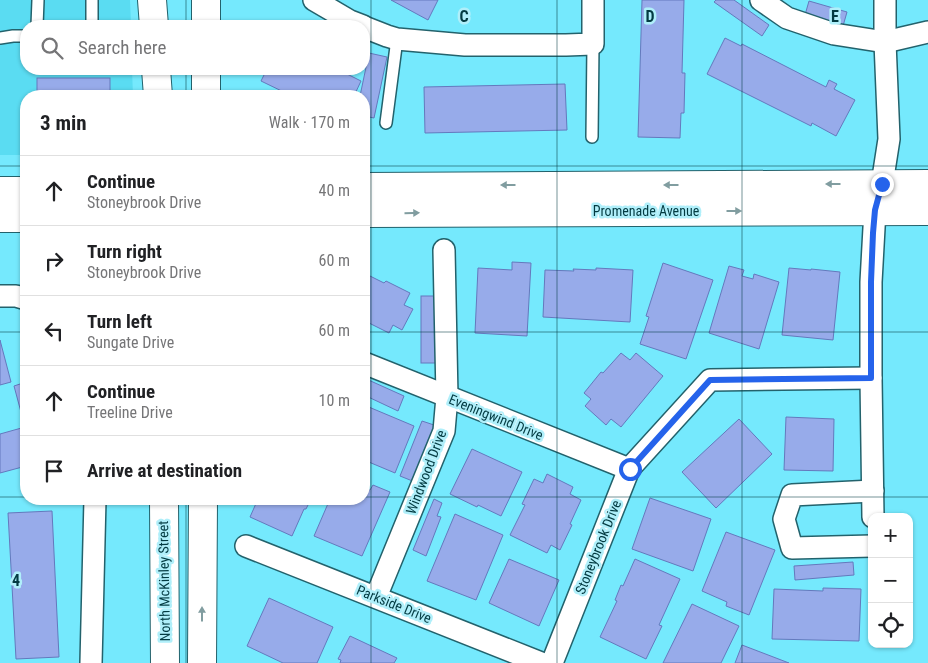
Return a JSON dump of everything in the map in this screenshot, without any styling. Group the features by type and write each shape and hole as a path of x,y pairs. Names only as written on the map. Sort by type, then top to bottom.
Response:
{"main road":[{"path":"152,0 154,20"},
{"path":"206,0 206,20"},
{"path":"156,75 158,90"},
{"path":"206,75 206,90"},
{"name":"Promenade Avenue","path":"370,187 928,184"},
{"path":"0,191 20,191"},
{"name":"Promenade Avenue","path":"370,213 928,211"},
{"path":"0,218 20,218"},
{"name":"North McKinley Street","path":"164,505 166,663"},
{"path":"202,663 203,505"}],"street":[{"path":"314,0 348,20"},
{"path":"370,29 397,39 465,45 593,44 593,0"},
{"path":"761,0 787,18 834,34 885,42 928,32"},
{"path":"873,513 871,282 875,210 882,184 889,139 885,0"},
{"name":"Windwood Drive","path":"376,598 444,431 447,397 444,250"},
{"path":"0,296 20,297"},
{"name":"Eveningwind Drive","path":"370,365 630,469"},
{"name":"Stoneybrook Drive","path":"552,663 630,469 710,380 871,378"},
{"path":"868,546 792,548 784,519 792,495 872,491"},
{"path":"92,663 95,505"},
{"name":"Parkside Drive","path":"246,546 541,663"}],"lane":[{"path":"37,20 38,0"},
{"path":"92,0 92,20"},
{"path":"0,38 20,36"},
{"path":"386,123 397,39"},
{"path":"592,137 593,44"}],"shaded area":[{"path":"0,0 130,0 131,20 20,20 20,75 132,75 133,90 20,90 20,155 0,155"}],"building":[{"path":"391,0 438,0 428,20"},
{"path":"642,0 684,0 682,73 685,73 684,113 681,113 680,138 638,137"},
{"path":"716,0 734,0 769,25 762,36 714,2"},
{"path":"809,1 847,12 843,26 805,15"},
{"path":"725,38 741,46 742,44 826,87 829,80 837,84 834,89 855,100 836,136 812,123 811,126 707,74"},
{"path":"370,53 387,57 374,118 370,117 370,90 361,90 364,75 370,75"},
{"path":"264,75 349,75 361,81 357,90 280,90 261,81"},
{"path":"37,78 110,78 110,90 37,90"},
{"path":"565,84 567,130 425,133 424,87"},
{"path":"512,262 531,263 527,336 475,333 478,268 512,270"},
{"path":"663,263 713,280 686,359 640,344 649,317 646,316"},
{"path":"729,266 744,270 742,276 753,279 754,274 779,282 759,349 709,333"},
{"path":"596,268 633,270 630,322 543,317 545,270 574,271 573,269 596,270"},
{"path":"789,268 840,272 833,340 782,335"},
{"path":"370,276 384,283 386,281 410,293 404,305 413,309 402,330 393,325 389,333 370,324"},
{"path":"421,296 437,296 437,363 421,363"},
{"path":"0,340 11,382 0,385"},
{"path":"621,353 630,360 636,353 663,376 621,427 611,419 606,425 585,406 591,399 584,393 601,372 603,373"},
{"path":"370,381 404,396 398,411 370,398"},
{"path":"20,384 20,408 14,386"},
{"path":"370,408 414,426 395,473 370,463"},
{"path":"786,417 834,419 833,471 784,470"},
{"path":"739,419 772,454 716,508 682,472"},
{"path":"422,421 437,426 415,482 400,476"},
{"path":"20,428 20,468 0,473 0,434"},
{"path":"472,449 522,472 501,516 450,494"},
{"path":"547,474 573,487 570,494 581,500 560,550 551,545 547,553 510,535 525,505 522,504 534,479 543,483"},
{"path":"373,485 390,492 362,556 314,536 327,505 370,505 370,490"},
{"path":"650,498 711,519 693,571 632,549"},
{"path":"434,499 442,503 437,516 441,517 426,556 413,550"},
{"path":"255,505 308,505 304,509 292,536 250,517"},
{"path":"52,511 59,657 16,659 8,513"},
{"path":"455,514 503,535 476,600 427,581"},
{"path":"726,532 775,550 749,615 726,606 727,602 702,591"},
{"path":"509,559 559,580 539,626 489,603"},
{"path":"635,559 680,579 659,625 662,626 646,659 600,637 617,601 615,600 621,585 623,586"},
{"path":"853,562 854,575 795,580 794,566"},
{"path":"823,588 861,589 859,641 772,639 774,589 823,591"},
{"path":"269,598 333,627 317,663 283,663 247,646"},
{"path":"692,604 739,626 721,663 663,663"},
{"path":"350,636 397,658 394,663 340,663 341,660 338,659"},
{"path":"742,645 789,663 735,663"}],"route":[{"path":"630,469 710,380 871,378 873,233 875,210 882,184"}]}
